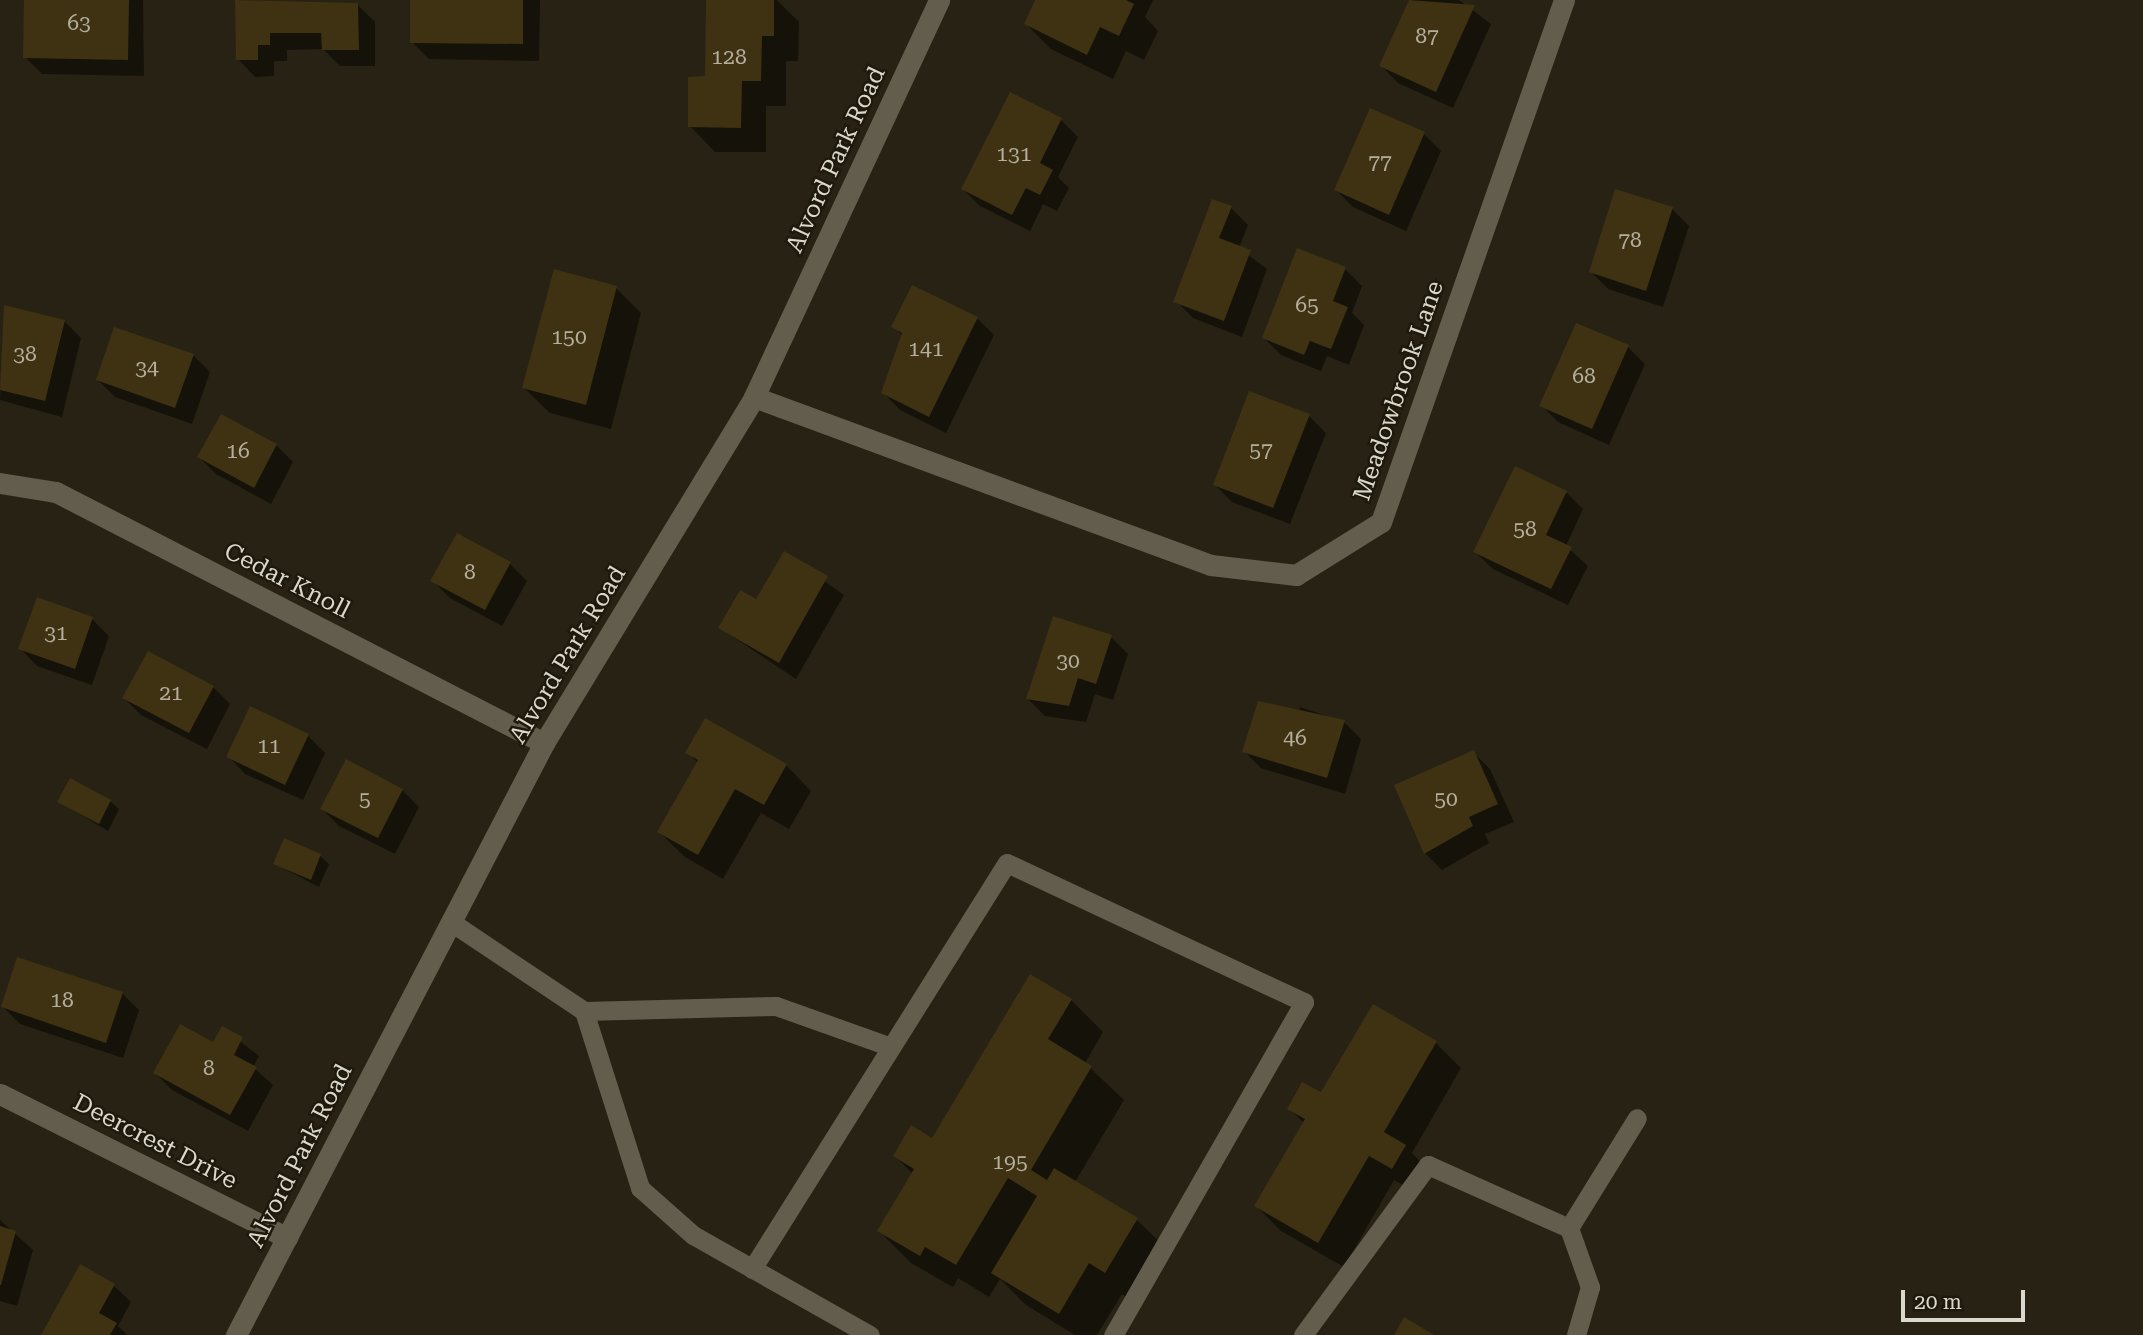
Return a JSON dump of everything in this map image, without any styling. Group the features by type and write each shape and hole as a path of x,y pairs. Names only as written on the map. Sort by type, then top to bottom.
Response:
{"street":[{"name":"Alvord Park Road","path":"236,1335 544,743 754,397 939,0"},
{"name":"Meadowbrook Lane","path":"754,397 1211,565 1296,575 1381,522 1564,0"},
{"name":"Cedar Knoll","path":"0,482 55,492 544,743"},
{"name":"Deercrest Drive","path":"0,1094 287,1238"}],"lane":[{"path":"752,1269 1007,863 1304,1002 1114,1335"},
{"path":"451,922 584,1011 776,1006 891,1047"},
{"path":"584,1011 640,1188 693,1235 870,1335"},
{"path":"1569,1228 1637,1118"},
{"path":"1303,1335 1428,1165 1569,1228 1590,1287 1576,1335"}],"building":[{"path":"24,0 129,0 128,60 23,58"},
{"path":"235,0 358,3 359,50 322,50 321,33 270,33 270,45 258,45 258,60 236,60"},
{"path":"410,0 523,0 523,44 410,43"},
{"path":"706,0 774,0 774,36 762,36 761,81 742,81 741,128 688,127 688,77 705,76"},
{"path":"1035,0 1126,0 1134,4 1119,36 1100,27 1087,55 1024,24"},
{"path":"1409,0 1475,5 1436,92 1379,66"},
{"path":"1010,92 1062,118 1040,163 1053,170 1040,195 1026,188 1012,215 961,189"},
{"path":"1370,108 1425,132 1389,215 1334,190"},
{"path":"1615,189 1673,207 1646,291 1589,272"},
{"path":"1212,199 1232,206 1219,238 1251,250 1224,321 1173,302"},
{"path":"1297,248 1346,267 1333,301 1348,307 1331,349 1310,341 1304,355 1262,338"},
{"path":"554,269 617,286 586,405 522,388"},
{"path":"912,285 978,317 929,417 881,393 902,333 891,327"},
{"path":"4,305 65,320 45,401 0,390"},
{"path":"1576,323 1629,345 1592,429 1539,406"},
{"path":"114,327 194,354 175,408 96,380"},
{"path":"1249,391 1310,414 1273,508 1213,485"},
{"path":"221,414 277,444 254,488 197,457"},
{"path":"1515,466 1567,491 1546,535 1572,547 1551,589 1473,552"},
{"path":"457,533 511,562 485,610 430,581"},
{"path":"784,551 828,576 779,663 718,628 740,590 756,599"},
{"path":"37,597 93,617 75,669 18,649"},
{"path":"1053,616 1112,635 1096,684 1078,678 1069,706 1026,699"},
{"path":"148,651 214,686 189,733 122,698"},
{"path":"1258,701 1345,720 1327,778 1242,752"},
{"path":"250,706 309,734 285,785 226,757"},
{"path":"705,718 787,764 764,805 735,789 698,855 657,832 698,760 685,753"},
{"path":"1474,750 1498,804 1469,817 1473,826 1424,854 1394,785"},
{"path":"346,759 403,789 378,838 320,809"},
{"path":"70,778 111,800 99,824 57,802"},
{"path":"284,838 321,854 311,880 273,864"},
{"path":"17,957 123,992 106,1043 1,1007"},
{"path":"1030,974 1072,999 1048,1039 1092,1066 1031,1170 1047,1180 1054,1168 1138,1218 1105,1273 1089,1263 1059,1314 991,1273 1037,1196 1008,1178 956,1265 925,1247 920,1256 877,1231 914,1169 893,1156 911,1125 932,1138"},
{"path":"1373,1004 1437,1041 1384,1132 1406,1145 1392,1169 1369,1156 1318,1243 1254,1206 1305,1119 1287,1109 1302,1082 1321,1092"},
{"path":"180,1024 213,1042 222,1026 243,1037 234,1055 257,1067 230,1115 153,1073"},
{"path":"0,1226 16,1231 1,1285 0,1285"},
{"path":"80,1264 115,1284 99,1313 117,1323 110,1335 41,1335"},
{"path":"1404,1317 1434,1335 1394,1335"}]}
